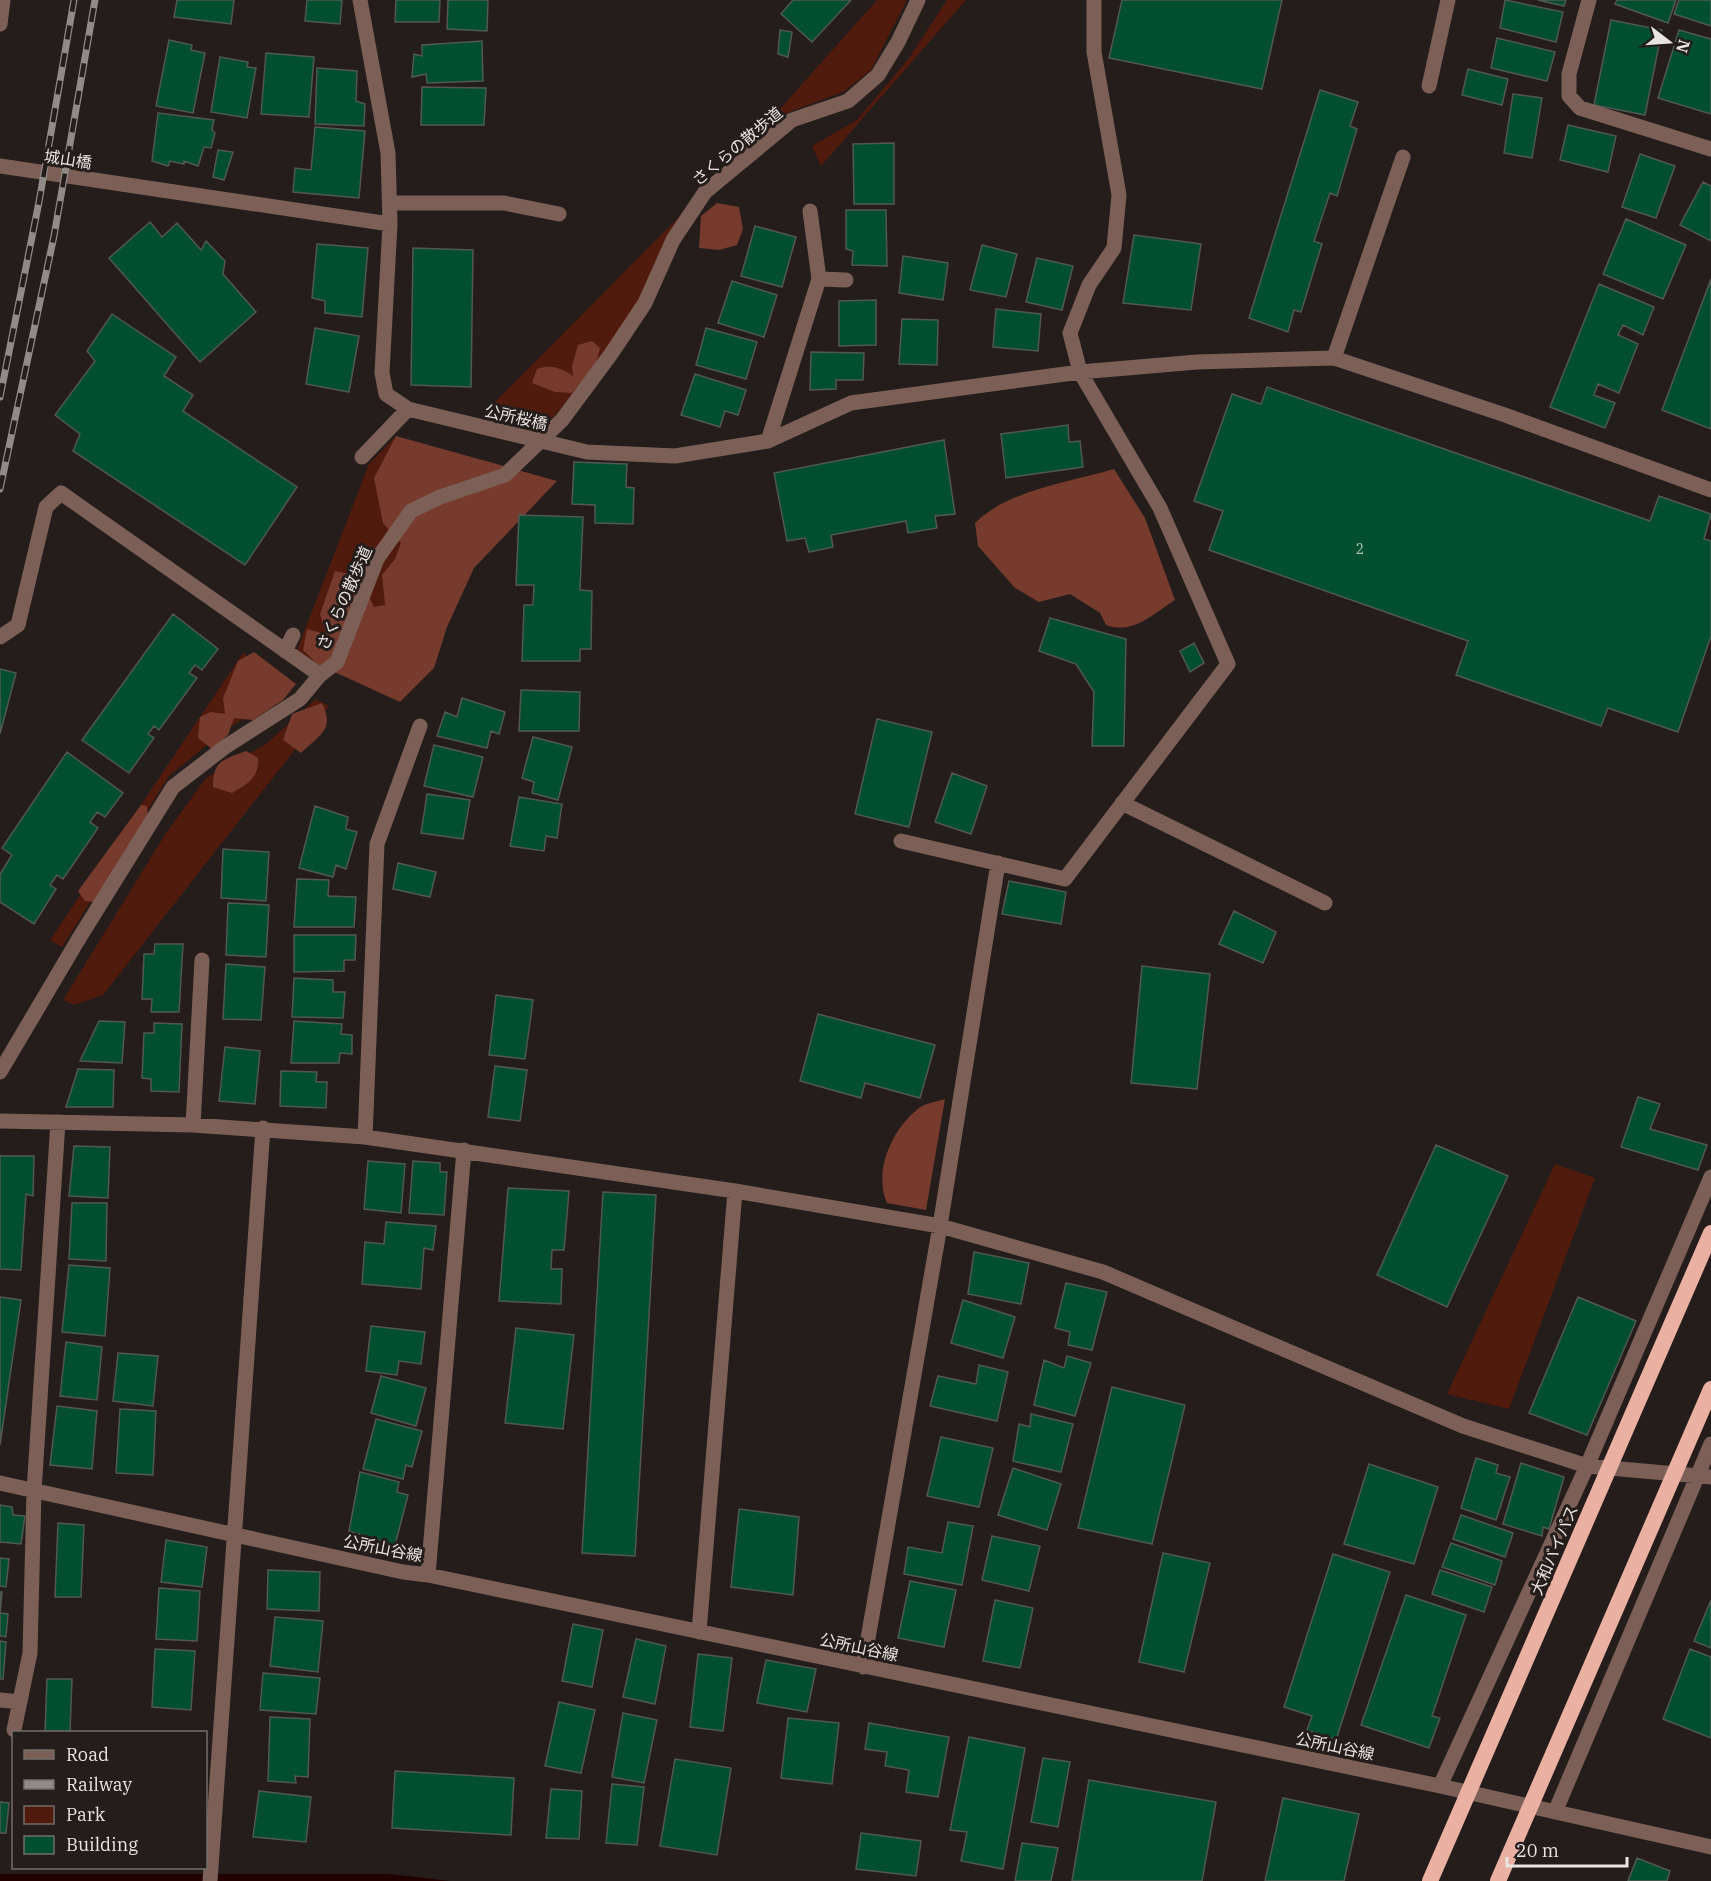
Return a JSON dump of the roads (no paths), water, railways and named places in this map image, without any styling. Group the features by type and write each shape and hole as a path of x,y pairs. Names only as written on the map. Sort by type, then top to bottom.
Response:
{"highway":[{"name":"大和バイパス","path":"1430,1881 1711,1233"},
{"path":"1498,1881 1711,1389"}],"street":[{"path":"0,24 3,0"},
{"path":"360,0 388,153 390,224 382,373 386,393 408,409 362,457"},
{"name":"さくらの散歩道","path":"0,1071 173,787 225,747 300,699 320,675 337,662 377,559 411,511 441,497 505,475 562,420 612,354 645,303 673,240 705,192 792,120 848,101 878,75 898,42 918,0"},
{"path":"901,841 1065,879 1227,664 1160,508 1080,372 1070,333 1089,285 1114,248 1119,195 1094,52 1094,0"},
{"path":"1429,86 1448,0"},
{"path":"1589,0 1569,74 1569,96 1580,108 1711,149"},
{"path":"1403,157 1334,358 1505,415 1711,490"},
{"name":"城山橋","path":"0,166 390,224"},
{"path":"390,203 504,203 559,214"},
{"path":"768,441 819,279 810,211"},
{"path":"819,279 846,280"},
{"name":"公所桜橋","path":"408,409 587,452 675,456 768,441 851,404 1080,372 1197,362 1334,358"},
{"path":"0,637 18,625 46,507 61,493 320,675"},
{"path":"285,651 293,635"},
{"path":"365,1137 376,844 420,726"},
{"path":"1122,803 1325,903"},
{"path":"864,1667 940,1226 998,863"},
{"path":"193,1125 202,960"},
{"path":"0,1121 263,1128 365,1137 735,1191 940,1226 1103,1272 1463,1426 1587,1466 1705,1476"},
{"path":"14,1730 30,1653 34,1491 58,1122"},
{"path":"211,1874 263,1128"},
{"path":"428,1575 464,1150"},
{"path":"1440,1786 1587,1466 1711,1177"},
{"path":"699,1632 735,1191"},
{"path":"1555,1812 1705,1476 1711,1444"},
{"name":"公所山谷線","path":"0,1483 403,1572 428,1575 1440,1786 1711,1847"},
{"path":"0,1700 20,1702"}],"railway":[{"path":"0,397 39,202 74,0"},
{"path":"0,489 54,236 95,0"}]}
